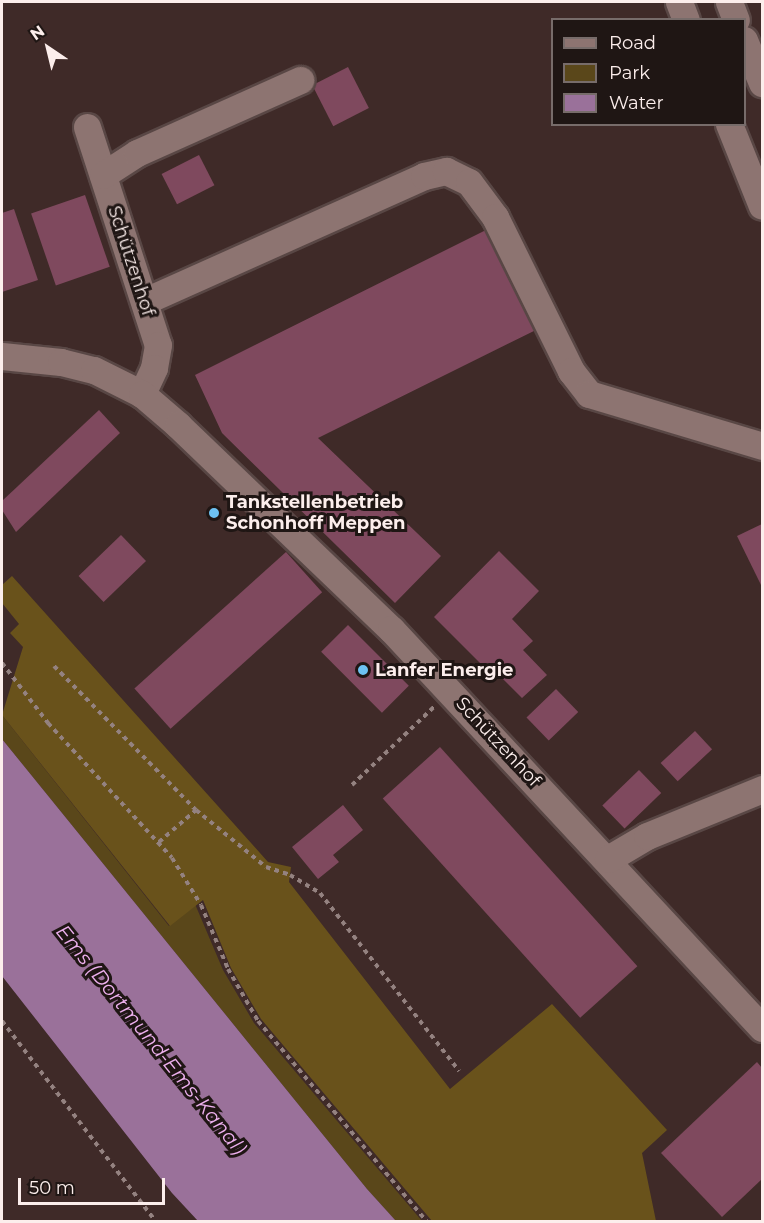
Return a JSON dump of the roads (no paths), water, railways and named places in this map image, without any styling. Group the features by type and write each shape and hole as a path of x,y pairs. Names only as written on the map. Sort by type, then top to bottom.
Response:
{"street":[{"path":"679,2 685,18"},
{"path":"729,2 735,18"},
{"path":"746,45 762,83"},
{"path":"103,175 137,153 300,80"},
{"path":"730,126 762,206"},
{"name":"Schützenhof","path":"87,127 158,345 154,368 142,394"},
{"path":"145,301 424,176 446,171 469,182 495,217 571,371 589,394 762,446"},
{"name":"Schützenhof","path":"2,356 61,362 94,370 142,394 391,628 608,859 762,1028"},
{"path":"608,859 647,836 762,789"}],"water":[{"name":"Ems (Dortmund-Ems-Kanal)","path":"2,739 367,1189 396,1221 198,1221 172,1193 2,976"}],"place":[{"name":"Tankstellenbetrieb Schonhoff Meppen","path":"214,513"},
{"name":"Lanfer Energie","path":"363,670"}]}
